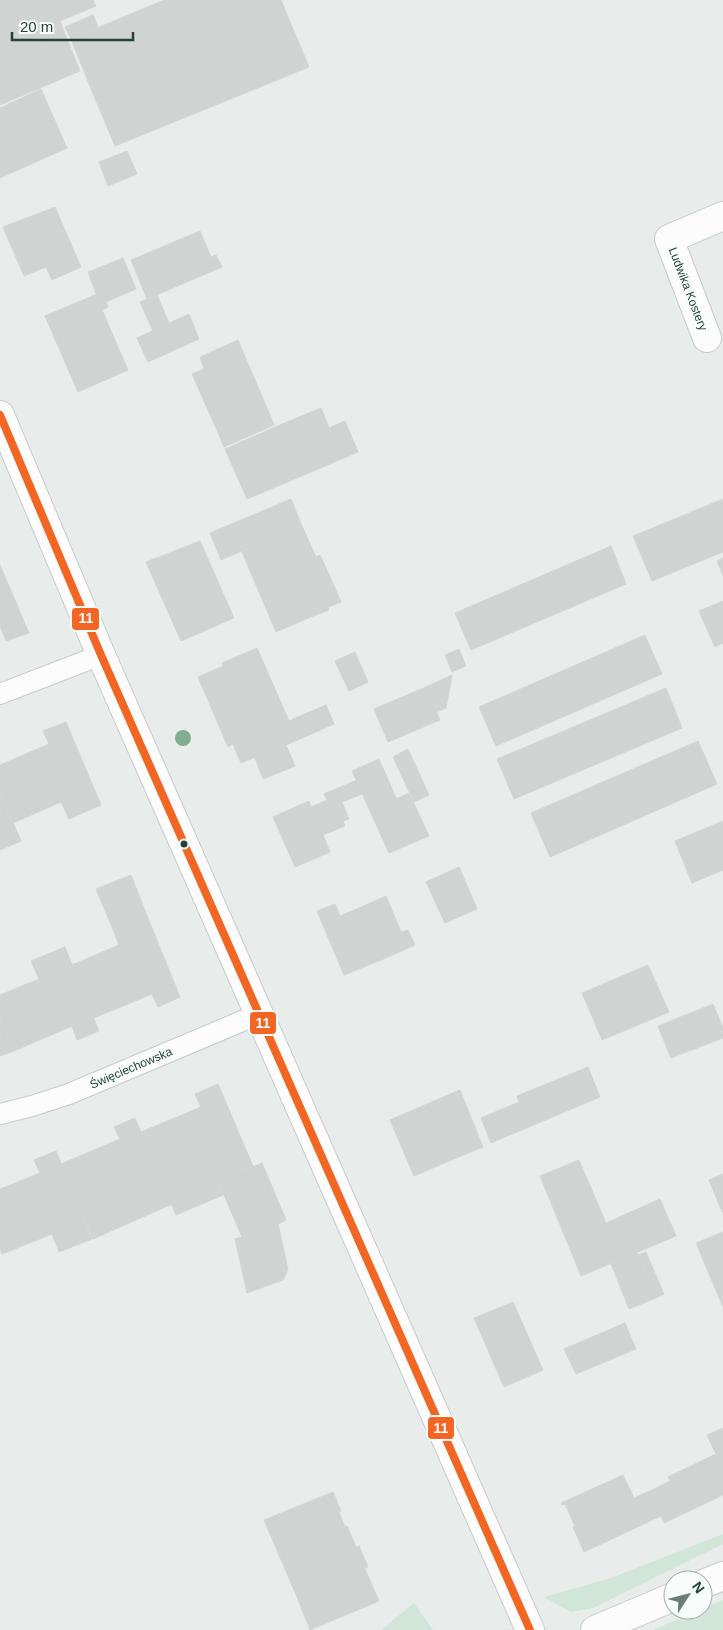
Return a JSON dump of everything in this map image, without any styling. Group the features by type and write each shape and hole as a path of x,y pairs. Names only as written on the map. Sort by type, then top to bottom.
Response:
{"street":[{"name":"Ludwika Kostery","path":"707,338 669,240 723,216"},
{"path":"0,415 100,655 530,1630"},
{"path":"595,1630 663,1601"}],"lane":[{"path":"0,694 100,655"},
{"name":"Święciechowska","path":"0,1114 69,1094 259,1014"}],"green space":[{"path":"723,1534 723,1544 670,1570 663,1570 663,1574 593,1608 571,1612 544,1597 611,1578"},
{"path":"723,1600 723,1630 653,1630 676,1620 713,1620 713,1604"},
{"path":"414,1603 433,1630 381,1630"}],"building":[{"path":"0,0 93,0 96,6 60,21 66,37 0,66"},
{"path":"164,0 281,0 288,17 94,96 71,39"},
{"path":"93,15 98,27 71,39 65,27"},
{"path":"288,17 309,67 115,146 94,96"},
{"path":"66,37 80,71 0,105 0,66"},
{"path":"41,89 67,148 0,178 0,108"},
{"path":"127,151 137,174 108,186 99,162"},
{"path":"55,207 81,267 52,280 46,267 24,276 3,227"},
{"path":"200,231 211,257 142,287 131,260"},
{"path":"216,255 222,267 147,299 142,287"},
{"path":"123,258 136,289 106,302 102,292 96,294 88,272"},
{"path":"102,292 108,307 102,310 128,370 78,392 45,316"},
{"path":"157,295 169,323 153,331 140,302"},
{"path":"189,314 199,339 148,362 137,338"},
{"path":"238,340 267,408 217,430 192,374 204,369 200,357"},
{"path":"267,408 274,425 224,447 217,430"},
{"path":"321,408 329,428 345,421 358,452 297,478 275,427"},
{"path":"275,427 297,478 247,499 225,449"},
{"path":"291,499 302,526 221,560 210,533"},
{"path":"723,499 723,552 652,581 633,536"},
{"path":"302,526 316,557 292,567 278,536"},
{"path":"278,536 313,616 276,632 242,552"},
{"path":"200,541 234,618 181,641 146,562"},
{"path":"611,546 626,584 471,650 455,613"},
{"path":"320,555 331,579 318,585 308,560"},
{"path":"723,558 723,576 717,561"},
{"path":"308,560 329,610 313,616 292,567"},
{"path":"0,565 29,633 6,641 0,626"},
{"path":"331,579 341,602 328,607 318,585"},
{"path":"723,601 723,643 715,647 699,611"},
{"path":"645,635 662,674 496,746 479,707"},
{"path":"257,648 289,721 277,726 286,745 241,763 233,744 228,747 198,677 223,666 222,663"},
{"path":"459,649 466,666 452,672 445,655"},
{"path":"355,652 368,682 349,691 335,661"},
{"path":"452,675 446,708 436,712 426,687"},
{"path":"426,687 440,720 388,742 374,709"},
{"path":"666,688 682,728 514,799 497,759"},
{"path":"326,705 334,724 286,745 277,726"},
{"path":"66,722 101,805 69,819 61,802 13,823 0,792 0,765 49,744 43,731"},
{"path":"698,741 717,784 550,857 531,813"},
{"path":"286,745 295,766 263,779 255,758"},
{"path":"408,749 429,795 414,802 393,757"},
{"path":"379,759 397,800 370,811 352,771"},
{"path":"357,780 362,794 342,802 349,819 343,821 345,826 323,835 330,852 295,867 273,817 309,801 311,807 327,800 324,794"},
{"path":"0,792 21,841 0,850"},
{"path":"409,793 429,836 389,853 370,811"},
{"path":"723,821 723,870 692,883 675,841"},
{"path":"459,867 477,909 445,923 426,882"},
{"path":"131,875 146,913 112,927 96,889"},
{"path":"386,896 401,932 408,930 415,945 386,958 370,921 365,924 359,908"},
{"path":"335,904 340,916 359,908 365,924 370,921 386,958 344,975 317,911"},
{"path":"146,913 180,997 158,1007 152,994 94,1018 72,965 119,945 112,927"},
{"path":"65,947 99,1031 77,1040 72,1026 14,1051 0,1018 0,995 39,979 31,961"},
{"path":"648,965 669,1012 602,1040 582,993"},
{"path":"713,1004 723,1028 723,1038 671,1058 658,1026"},
{"path":"0,1019 14,1051 0,1056"},
{"path":"588,1067 600,1097 491,1143 481,1118 519,1102 517,1096"},
{"path":"218,1084 253,1166 218,1181 210,1163 163,1183 141,1132 201,1107 195,1094"},
{"path":"460,1090 483,1147 461,1156 450,1130 453,1128 441,1098"},
{"path":"441,1098 453,1128 450,1130 461,1156 414,1176 390,1120"},
{"path":"135,1118 172,1204 93,1239 61,1164 120,1139 114,1127"},
{"path":"56,1151 92,1239 59,1252 52,1234 2,1254 0,1249 0,1189 40,1173 34,1160"},
{"path":"579,1160 606,1223 660,1199 676,1236 581,1276 540,1176"},
{"path":"210,1163 223,1195 176,1215 163,1183"},
{"path":"262,1163 286,1220 278,1224 288,1270 283,1280 247,1293 235,1239 242,1237 218,1181"},
{"path":"723,1174 723,1212 722,1212 709,1180"},
{"path":"723,1232 723,1307 696,1243"},
{"path":"646,1252 664,1294 656,1298 638,1255"},
{"path":"637,1253 656,1298 629,1309 611,1264"},
{"path":"513,1302 543,1370 504,1387 474,1318"},
{"path":"625,1323 636,1349 576,1374 564,1349"},
{"path":"723,1428 723,1469 707,1435"},
{"path":"716,1454 723,1469 723,1495 664,1523 661,1516 663,1515 652,1490 670,1481 668,1477"},
{"path":"623,1475 634,1498 652,1490 663,1515 584,1552 565,1504 562,1505 561,1503"},
{"path":"333,1492 345,1527 347,1526 356,1547 359,1546 368,1567 297,1597 264,1520"},
{"path":"365,1569 379,1601 310,1630 297,1597"}],"transit line":[{"name":"11","path":"0,415 101,655 530,1630"}]}
